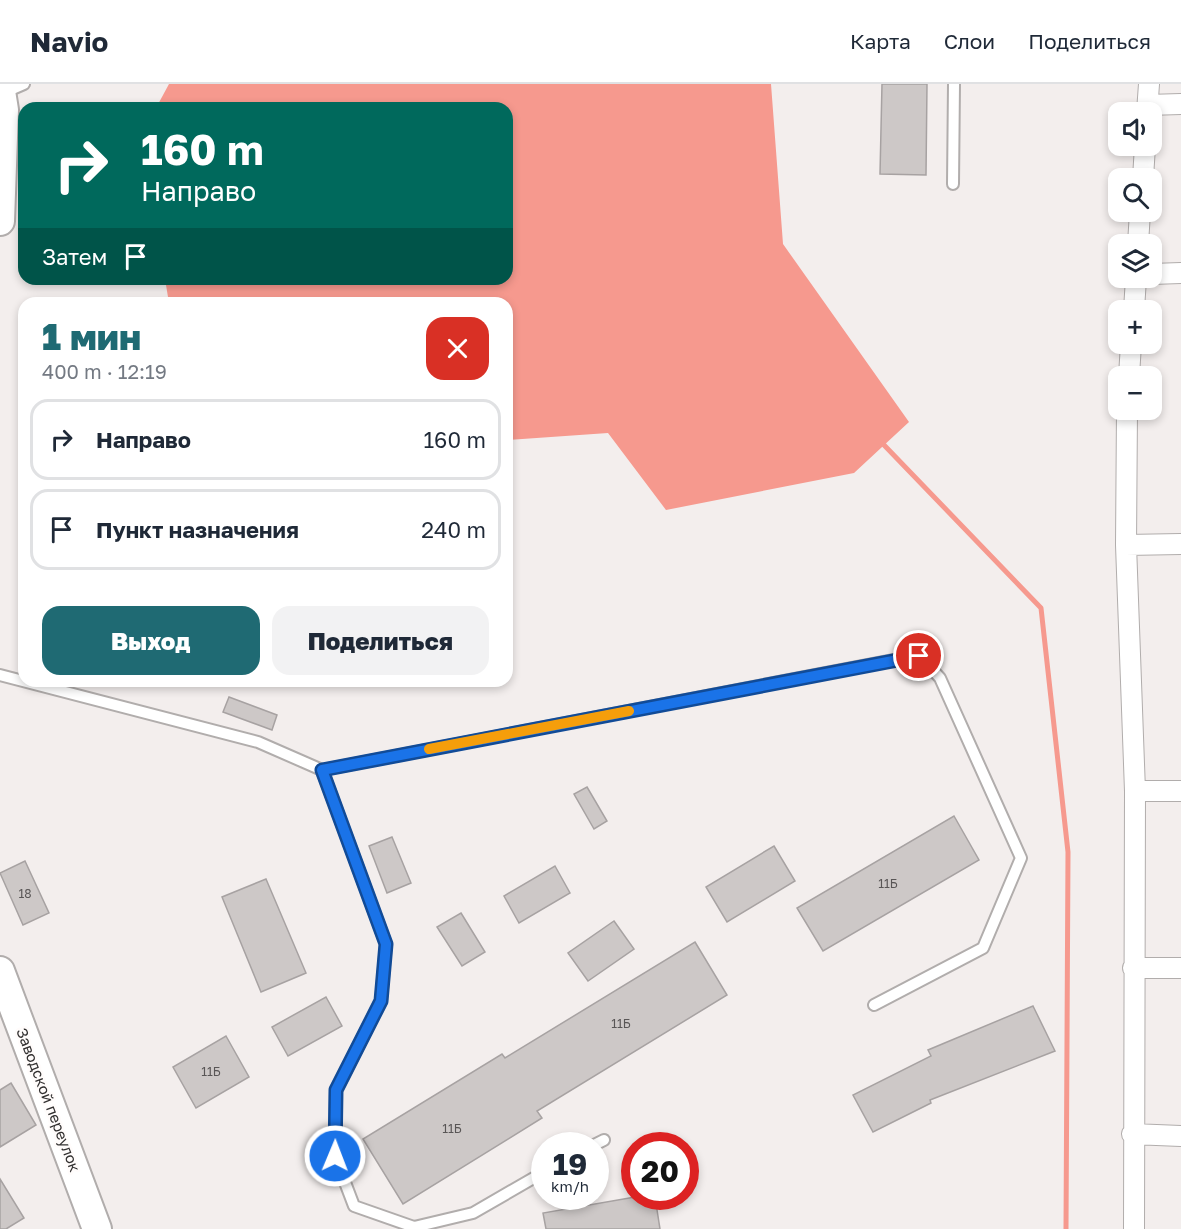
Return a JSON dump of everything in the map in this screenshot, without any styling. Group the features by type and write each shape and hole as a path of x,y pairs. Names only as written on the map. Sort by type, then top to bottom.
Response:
{"street":[{"path":"1148,102 1149,84"},
{"path":"0,220 4,110 8,88"},
{"path":"1162,107 1181,104"},
{"path":"1162,274 1181,273"},
{"path":"1127,420 1126,544 1135,791 1132,1134 1134,1229"},
{"path":"1126,544 1181,544"},
{"path":"1135,791 1181,791"},
{"path":"1133,968 1181,968"},
{"name":"Заводской переулок","path":"0,971 97,1229"},
{"path":"1132,1134 1181,1136"}],"lane":[{"path":"953,184 954,84"},
{"path":"46,687 258,742 322,770 919,656 940,678 1021,858 983,948 874,1005"},
{"path":"0,675 18,680"},
{"path":"322,770 386,944 381,1001 336,1090 335,1156 354,1206 414,1227 472,1212 531,1179"}],"shaded area":[{"path":"169,84 771,84 783,244 909,422 854,473 666,510 608,433 513,440 513,297 168,297 166,285 513,285 513,102 159,102"}],"building":[{"path":"882,84 927,84 926,175 880,174"},
{"path":"229,697 277,715 272,730 223,712"},
{"path":"587,787 607,821 594,829 574,794"},
{"path":"954,816 979,860 823,951 797,908"},
{"path":"392,837 411,883 387,893 369,846"},
{"path":"774,846 795,881 727,922 706,887"},
{"path":"25,861 49,913 23,925 0,873"},
{"path":"555,866 570,893 519,923 504,896"},
{"path":"266,879 306,973 261,992 222,897"},
{"path":"461,913 485,952 462,966 437,927"},
{"path":"614,921 634,949 588,981 568,953"},
{"path":"695,942 727,995 537,1111 542,1118 403,1204 363,1139 502,1054 505,1058"},
{"path":"326,997 342,1026 288,1056 272,1027"},
{"path":"1033,1006 1055,1051 930,1100 931,1103 873,1132 853,1095 931,1056 928,1050"},
{"path":"226,1036 249,1077 196,1108 173,1067"},
{"path":"11,1083 36,1125 0,1147 0,1090"},
{"path":"0,1179 24,1218 6,1229 0,1229"},
{"path":"621,1199 621,1210 657,1210 660,1229 546,1229 543,1213 560,1210 609,1210 609,1202"}],"waterway":[{"path":"884,445 1041,608 1068,852 1066,1229"}],"slow traffic":[{"path":"429,749 629,711"}],"route":[{"path":"335,1156 336,1090 381,1001 386,944 322,770 919,656"}]}
